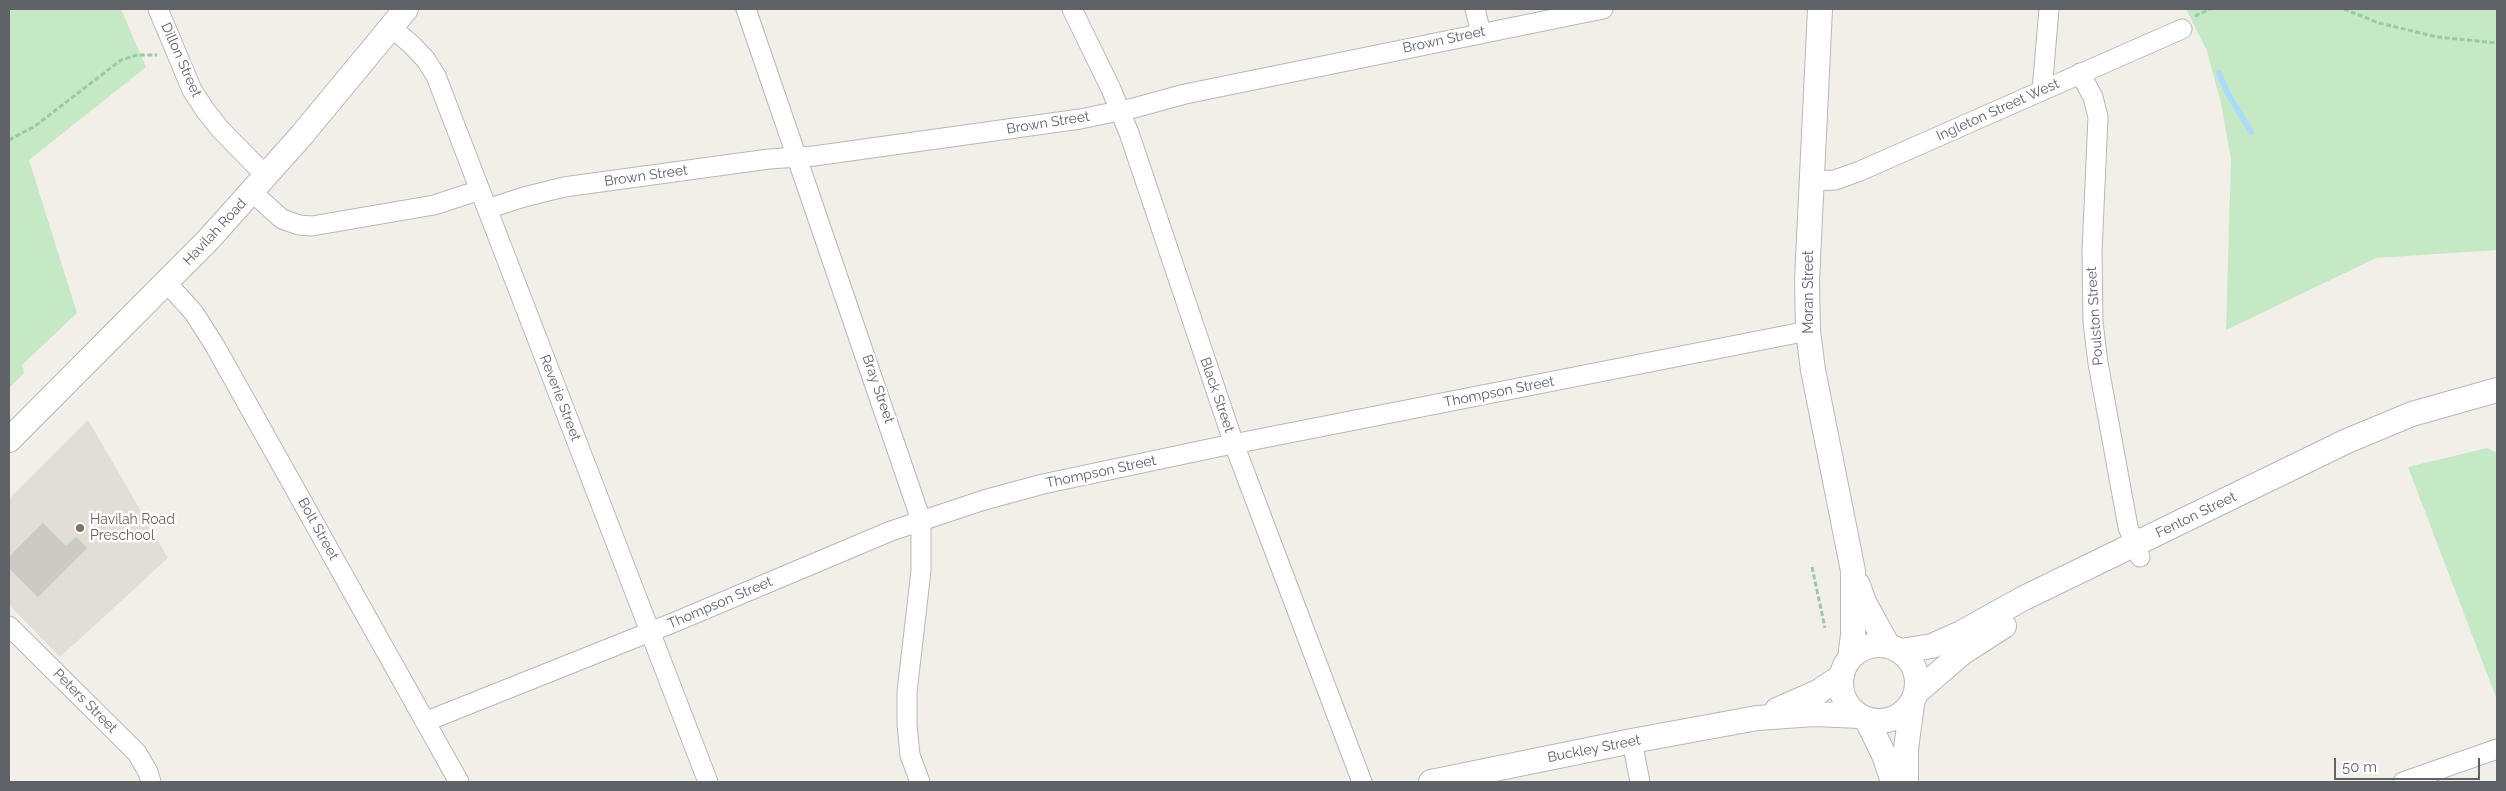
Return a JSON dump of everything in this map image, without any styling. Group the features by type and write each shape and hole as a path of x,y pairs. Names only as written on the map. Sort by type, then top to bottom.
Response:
{"street":[{"name":"Dillon Street","path":"158,9 192,90 259,184"},
{"name":"Havilah Road","path":"9,440 167,283 259,184 406,9"},
{"name":"Bray Street","path":"746,9 921,520 921,571 907,692 910,755 920,782"},
{"name":"Black Street","path":"1072,9 1120,111 1166,238 1234,444 1362,782"},
{"path":"1475,9 1481,33"},
{"name":"Brown Street","path":"487,209 564,187 1044,124 1120,111 1184,94 1603,9"},
{"name":"Moran Street","path":"1820,9 1808,280 1808,330 1817,389 1852,571 1853,635 1846,667"},
{"path":"2042,91 2049,9"},
{"name":"Reverie Street","path":"390,27 412,45 436,76 708,782"},
{"name":"Ingleton Street West","path":"1812,180 1835,180 1860,171 2182,29"},
{"name":"Poulston Street","path":"2080,73 2093,97 2098,117 2092,252 2094,322 2098,364 2122,497 2137,551"},
{"path":"259,184 282,219 291,223 312,226 434,205 480,190"},
{"name":"Bolt Street","path":"167,283 194,313 215,346 459,782"},
{"name":"Thompson Street","path":"427,722 921,520 1043,484 1234,444 1808,330"},
{"name":"Fenton Street","path":"1914,698 1962,654 1995,631 2137,551 2377,428 2412,414 2497,390"},
{"name":"Fenton Street","path":"1894,648 1932,646 1959,634 2024,598 2137,551 2374,445 2434,424 2497,406"},
{"name":"Moran Street","path":"1852,571 1864,602 1894,648"},
{"name":"Peters Street","path":"9,626 137,753 148,772 151,782"},
{"path":"1893,782 1884,754 1864,718 1844,699 1841,688 1846,667 1868,647 1894,648 1909,659 1915,669 1914,698 1906,748 1906,782"},
{"name":"Buckley Street","path":"1757,718 1805,699 1846,667"},
{"path":"1864,718 1880,722 1892,719 1904,713 1914,698"},
{"name":"Buckley Street","path":"1431,782 1632,741 1757,718 1815,714 1864,718"},
{"path":"1632,741 1640,782"},
{"path":"2403,782 2497,749"}],"path":[{"path":"2344,9 2380,23 2437,37 2491,44 2497,43"},
{"path":"9,140 35,126 121,60 137,55 154,54 180,62"},
{"path":"1812,567 1825,628"}],"shaded area":[{"name":"Havilah Road Preschool","path":"88,420 168,558 60,657 9,605 9,499"}],"green space":[{"path":"9,9 121,9 146,67 29,160 77,313 22,365 24,373 9,388"},
{"path":"2186,9 2497,9 2497,250 2376,258 2226,330 2231,159 2221,103 2207,51"},
{"path":"2487,448 2497,453 2497,700 2408,467"}],"building":[{"path":"43,523 66,546 76,537 87,548 38,597 9,568 9,557"}],"waterway":[{"path":"2219,73 2227,92 2251,132"}],"place":[{"name":"Havilah Road Preschool","path":"80,528"}]}
